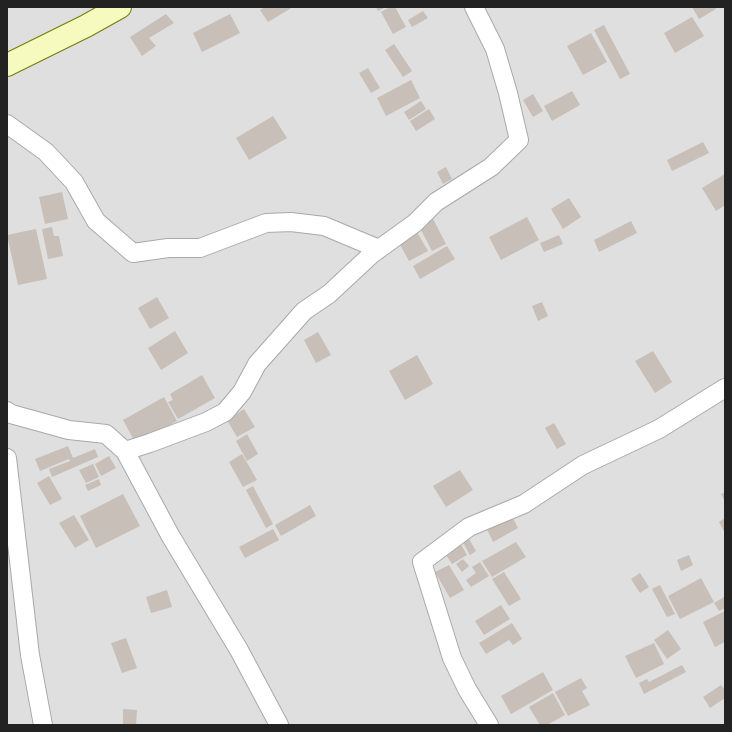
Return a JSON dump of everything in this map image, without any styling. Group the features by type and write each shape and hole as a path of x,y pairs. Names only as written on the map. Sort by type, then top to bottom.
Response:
{"main road":[{"path":"7,65 86,26 120,7"}],"street":[{"path":"125,451 206,422 225,412 242,392 256,364 304,311 329,294 379,249 415,223 436,202 491,167 519,140 508,93 495,49 474,7"},
{"path":"7,124 46,152 74,182 96,221 133,253 168,248 200,248 266,223 291,222 324,226 379,249"},
{"path":"489,725 467,689 452,658 422,562 469,527 524,504 583,465 658,429 725,388"},
{"path":"7,410 11,414 69,430 106,434 125,451 170,535 239,650 279,725"},
{"path":"7,458 30,655 43,725"}],"shaded area":[{"path":"7,7 725,7 725,725 7,725"}],"building":[{"path":"265,7 293,7 268,22 260,10"},
{"path":"376,7 386,7 378,11"},
{"path":"390,7 395,7 406,27 393,34 381,12"},
{"path":"692,7 715,7 716,9 699,19"},
{"path":"423,11 428,18 412,27 408,20"},
{"path":"166,14 174,23 149,38 156,46 142,56 130,37"},
{"path":"230,14 240,33 202,52 193,33"},
{"path":"692,17 704,36 675,53 664,33"},
{"path":"604,25 630,74 620,79 594,30"},
{"path":"591,33 607,62 583,75 567,46"},
{"path":"394,44 412,71 403,77 385,50"},
{"path":"368,68 380,88 371,93 359,73"},
{"path":"411,80 420,98 386,116 377,98"},
{"path":"572,91 580,105 552,121 544,106"},
{"path":"533,94 543,111 533,117 523,100"},
{"path":"421,101 426,109 409,120 404,112"},
{"path":"429,109 435,119 416,131 410,121"},
{"path":"273,116 287,138 249,160 236,138"},
{"path":"703,142 709,153 672,171 667,160"},
{"path":"446,167 452,179 443,184 437,172"},
{"path":"725,174 725,205 716,211 702,188"},
{"path":"62,192 68,219 45,224 39,197"},
{"path":"569,198 581,217 563,229 551,209"},
{"path":"432,217 446,244 432,251 418,224"},
{"path":"527,217 539,240 501,260 489,237"},
{"path":"631,221 637,233 599,252 594,240"},
{"path":"52,227 54,236 59,236 63,256 48,259 42,229"},
{"path":"414,227 428,251 409,261 397,239"},
{"path":"36,229 47,279 18,285 7,235"},
{"path":"559,235 563,244 544,252 540,243"},
{"path":"447,246 455,259 420,279 413,266"},
{"path":"157,297 169,318 150,329 138,308"},
{"path":"542,302 548,316 538,321 532,306"},
{"path":"175,331 188,353 161,370 148,348"},
{"path":"318,332 331,355 316,363 304,340"},
{"path":"653,351 672,382 655,393 635,361"},
{"path":"417,355 433,384 405,400 389,371"},
{"path":"202,375 215,398 178,419 168,402 173,400 170,394"},
{"path":"164,397 177,421 136,444 123,420"},
{"path":"244,409 255,427 237,437 227,420"},
{"path":"554,423 566,444 557,449 545,428"},
{"path":"247,434 258,454 247,461 236,441"},
{"path":"68,446 73,458 95,449 98,457 52,477 49,469 70,461 69,459 40,471 35,459"},
{"path":"242,454 257,480 243,487 229,462"},
{"path":"109,456 116,468 101,476 95,464"},
{"path":"93,464 99,477 86,483 79,470"},
{"path":"460,470 473,490 446,507 433,486"},
{"path":"49,476 62,499 50,505 37,483"},
{"path":"99,479 101,485 88,491 85,485"},
{"path":"253,486 273,524 266,528 246,490"},
{"path":"725,492 725,502 721,494"},
{"path":"123,494 140,526 96,548 80,516"},
{"path":"310,505 316,516 281,536 275,525"},
{"path":"511,514 518,528 493,542 486,527"},
{"path":"74,515 89,540 75,548 59,523"},
{"path":"725,518 725,533 719,522"},
{"path":"273,529 279,540 245,558 239,547"},
{"path":"468,537 476,551 470,555 462,541"},
{"path":"459,541 467,555 452,564 443,550"},
{"path":"516,542 526,557 492,577 482,561"},
{"path":"689,555 693,565 681,571 677,560"},
{"path":"463,559 469,566 462,572 456,564"},
{"path":"480,562 489,576 471,587 466,580 476,573 472,567"},
{"path":"449,565 464,590 450,598 435,572"},
{"path":"504,572 521,599 509,606 492,579"},
{"path":"640,573 649,587 640,593 631,579"},
{"path":"701,578 714,602 680,619 668,596"},
{"path":"660,585 675,614 667,617 652,589"},
{"path":"167,590 172,607 151,613 146,597"},
{"path":"724,597 725,608 719,611 714,603"},
{"path":"501,605 510,619 484,635 475,621"},
{"path":"725,611 725,642 715,647 703,622"},
{"path":"512,623 522,639 513,645 509,640 486,654 479,643"},
{"path":"668,630 681,649 667,659 654,640"},
{"path":"126,638 137,668 122,673 111,643"},
{"path":"654,643 664,664 636,678 625,656"},
{"path":"682,665 686,672 644,694 639,683 647,679 649,682"},
{"path":"543,672 553,690 511,714 501,696"},
{"path":"581,678 587,688 582,691 590,705 568,716 555,692"},
{"path":"721,685 725,690 725,698 710,708 703,697"},
{"path":"553,693 565,715 547,725 540,725 529,707"},
{"path":"123,709 137,710 136,725 123,725"}]}
